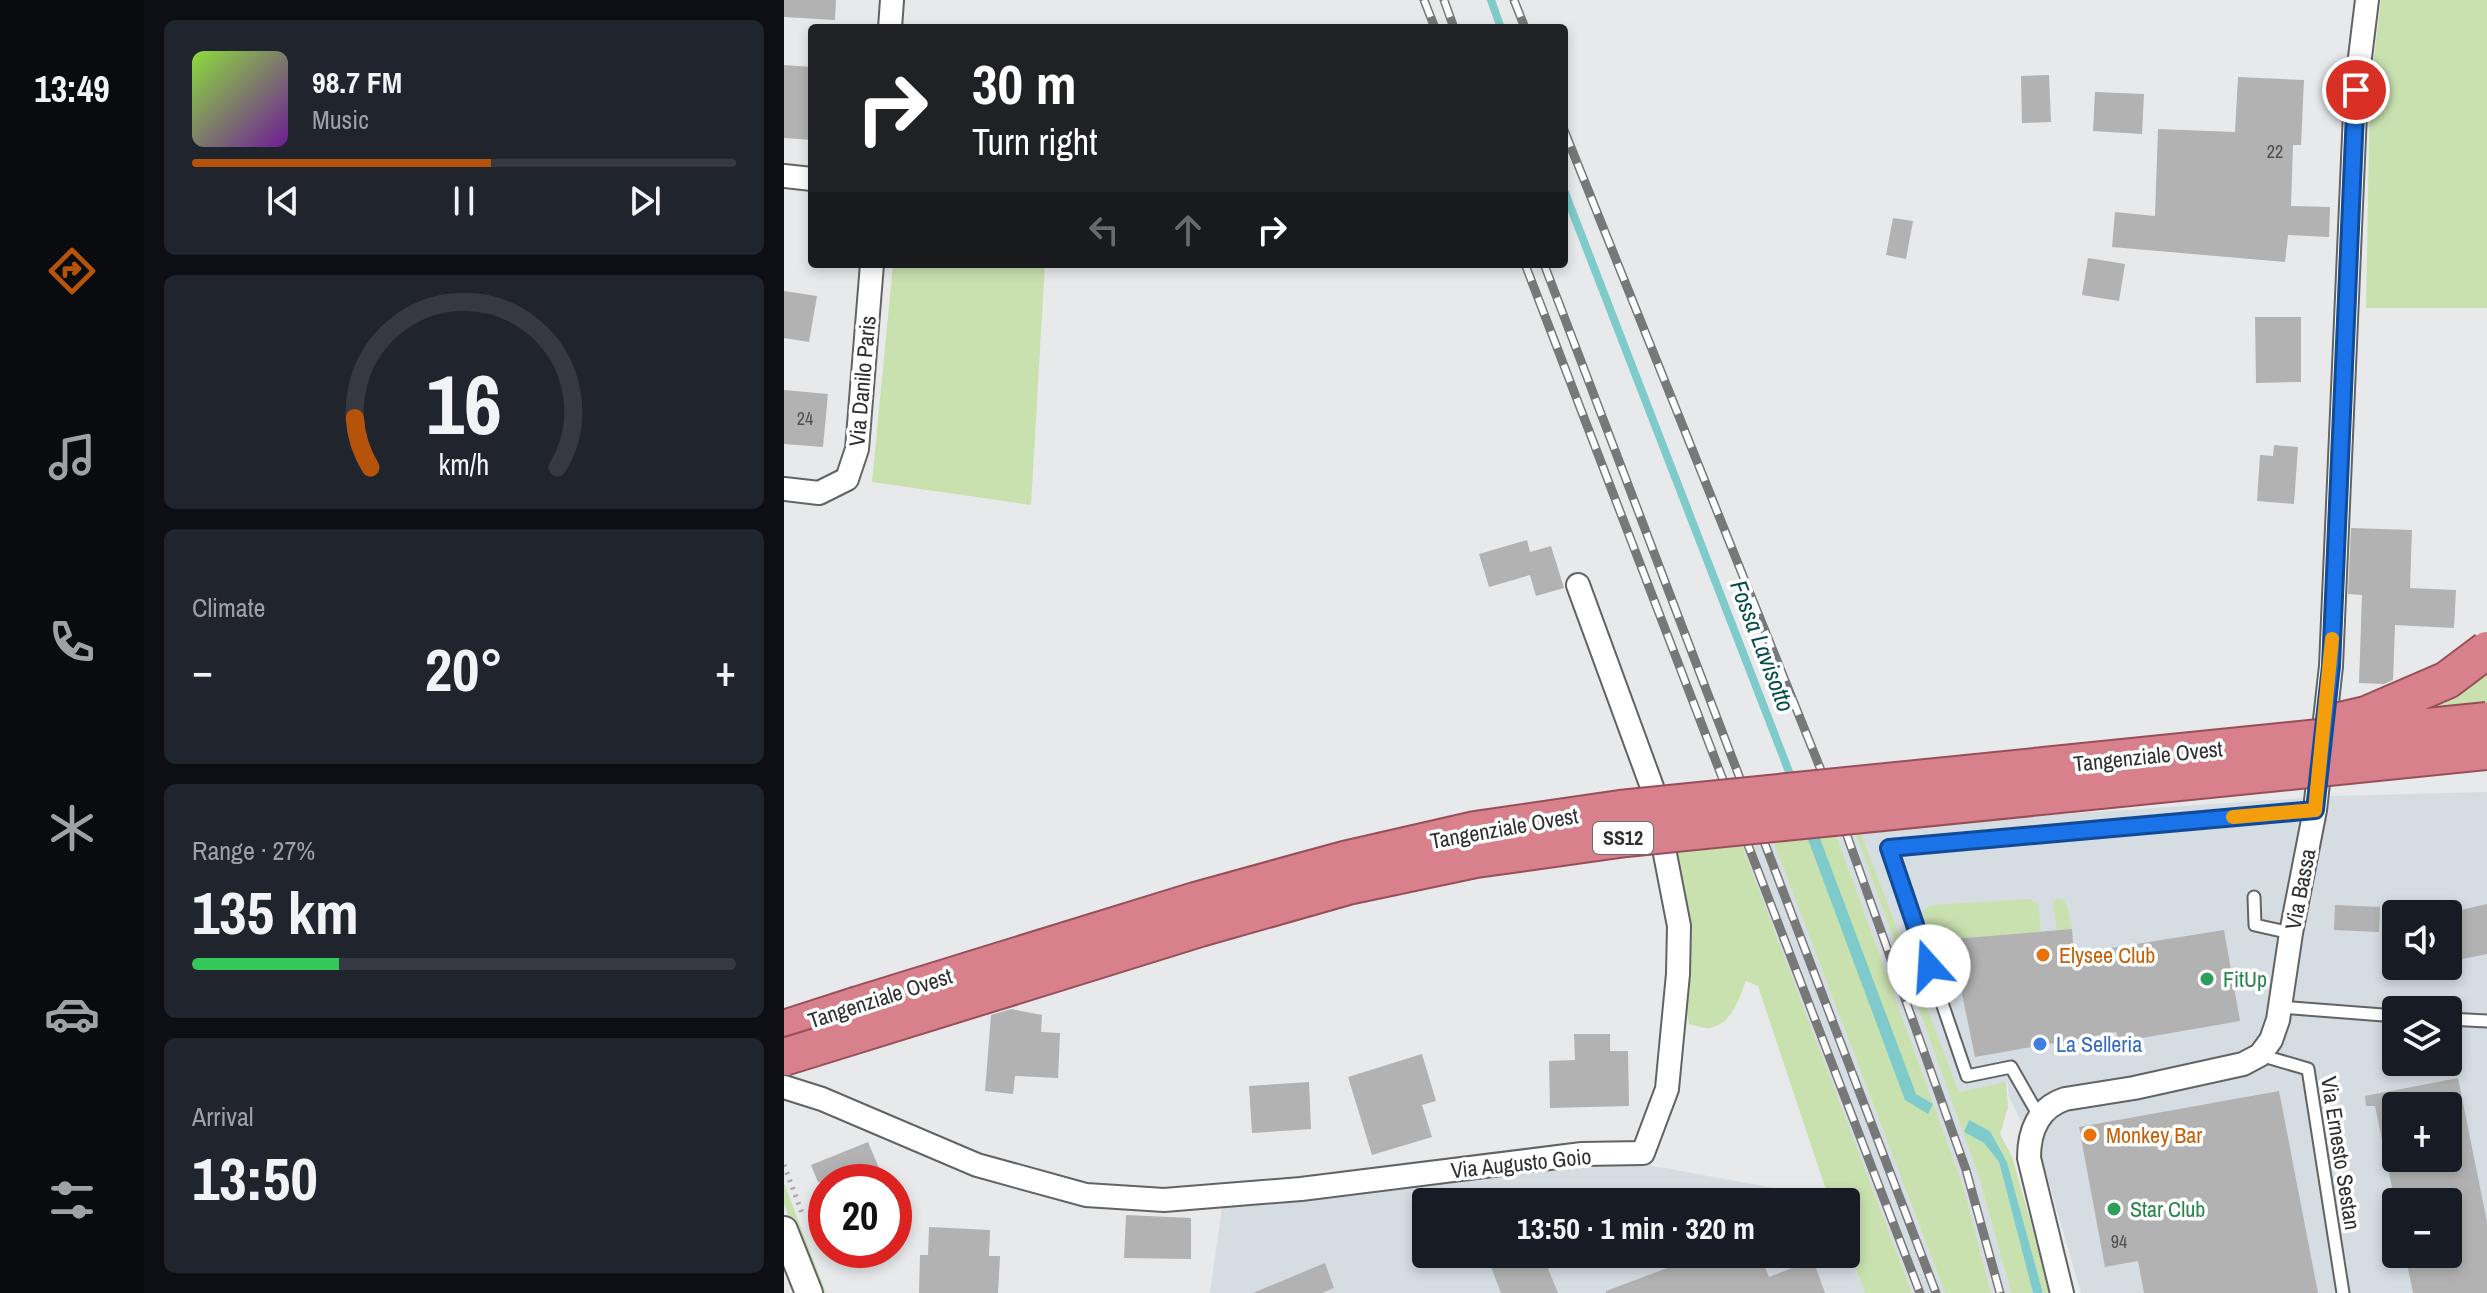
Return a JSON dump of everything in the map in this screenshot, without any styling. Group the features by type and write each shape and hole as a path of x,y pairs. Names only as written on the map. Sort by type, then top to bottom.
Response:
{"highway":[{"path":"2202,751 2366,715 2447,680 2487,650"},
{"name":"Tangenziale Ovest","path":"784,1029 1195,901 1344,860 1475,830 1620,809 2487,721"},
{"name":"Tangenziale Ovest","path":"784,1057 1200,928 1348,886 1476,859 1626,838 2487,751"},
{"path":"2227,777 2487,772"}],"street":[{"path":"890,24 892,0"},
{"name":"Via Bassa","path":"2260,1055 2271,1040 2280,1007 2315,810 2331,666 2356,90 2367,0"},
{"path":"784,176 808,179"},
{"name":"Via Danilo Paris","path":"784,489 819,493 847,479 857,449 872,268"},
{"name":"Via Augusto Goio","path":"784,1087 875,1120 977,1165 1086,1195 1164,1200 1301,1189 1582,1154 1643,1153 1667,1089 1678,974 1679,926 1652,787 1578,585"},
{"path":"2062,1293 2029,1158 2030,1139 2039,1116 2054,1102 2243,1064 2260,1055"},
{"path":"784,1230 809,1293"}],"lane":[{"path":"2039,1116 2011,1067 1967,1076 1889,848 2315,810"},
{"path":"2254,897 2255,925 2291,933"},
{"path":"2280,1007 2382,1015"},
{"path":"2462,1020 2487,1021"},
{"name":"Via Ernesto Sestan","path":"2260,1055 2308,1069 2343,1293"}],"shaded area":[{"path":"2487,792 2487,1293 2081,1293 2044,1166 2009,1097 2007,1082 1959,1092 1859,828 2333,796"},
{"path":"1854,829 1979,1177 2011,1293 1991,1293 1964,1189 1835,831"},
{"path":"1772,838 1945,1293 1912,1293 1740,840"},
{"path":"1589,1163 1636,1163 1774,1188 1412,1188 1412,1268 1856,1268 1865,1293 1210,1293 1222,1208"}],"green space":[{"path":"2381,0 2487,0 2487,308 2366,308 2370,90"},
{"path":"893,268 1045,268 1031,505 872,482"},
{"path":"2487,672 2487,703 2423,708"},
{"path":"1859,828 1959,1092 2006,1082 2008,1107 2000,1134 2012,1157 2051,1293 2043,1293 2007,1162 1990,1131 1969,1121 1964,1132 1984,1143 1999,1162 2033,1293 2011,1293 1979,1177 1854,829"},
{"path":"1835,831 1964,1189 1991,1293 1945,1293 1772,838"},
{"path":"1740,840 1912,1293 1865,1293 1856,1268 1860,1268 1860,1188 1825,1188 1758,986 1746,981 1734,1009 1718,1026 1708,1028 1689,1024 1686,1002 1688,913 1673,845"},
{"path":"2058,898 2066,901 2072,929 2057,931 2053,902"},
{"path":"2029,899 2038,904 2041,932 1930,941 1919,916 1933,905"},
{"path":"784,1183 808,1246 808,1265 784,1204"},
{"path":"809,1268 816,1268 826,1293 819,1293"}],"water":[{"path":"1818,833 1916,1094 1933,1104 1928,1114 1905,1100 1806,834"},
{"path":"1969,1120 1990,1131 2007,1162 2043,1293 2033,1293 1999,1162 1984,1143 1964,1132"}],"building":[{"path":"784,0 836,0 835,20 784,17"},
{"path":"784,65 808,67 808,140 784,138"},
{"path":"2049,75 2051,122 2022,123 2021,76"},
{"path":"2238,77 2304,80 2301,145 2293,145 2291,206 2330,207 2329,237 2288,235 2285,262 2112,247 2115,212 2155,216 2158,129 2235,132"},
{"path":"2095,92 2144,94 2142,134 2093,131"},
{"path":"1893,218 1913,221 1906,259 1886,255"},
{"path":"2088,258 2125,264 2119,301 2082,295"},
{"path":"784,291 817,296 809,342 784,338"},
{"path":"2255,317 2301,317 2301,382 2256,383"},
{"path":"784,390 828,394 823,447 784,444"},
{"path":"2274,445 2298,447 2294,504 2257,501 2260,455 2273,456"},
{"path":"2351,528 2412,530 2410,588 2456,590 2454,628 2395,625 2393,680 2384,684 2359,683 2362,595 2348,594"},
{"path":"1527,540 1530,552 1551,546 1564,588 1536,596 1530,575 1489,587 1479,554"},
{"path":"2487,904 2487,954 2462,959 2462,910"},
{"path":"2335,905 2380,907 2379,932 2334,930"},
{"path":"2072,929 2074,954 2224,930 2240,1021 2119,1042 2116,1032 1975,1057 1958,974 1942,976 1930,941"},
{"path":"1011,1009 1042,1015 1041,1032 1060,1033 1058,1078 1015,1076 1013,1094 985,1091 991,1015"},
{"path":"1574,1034 1610,1034 1610,1051 1628,1051 1629,1106 1550,1108 1549,1061 1575,1060"},
{"path":"1422,1054 1436,1101 1422,1105 1432,1137 1372,1155 1348,1077"},
{"path":"2458,1078 2461,1092 2386,1092"},
{"path":"1309,1082 1311,1129 1252,1133 1249,1086"},
{"path":"2279,1091 2318,1293 2144,1293 2138,1261 2105,1267 2079,1127"},
{"path":"2382,1093 2382,1140 2375,1106 2366,1106 2365,1096"},
{"path":"2462,1098 2487,1222 2487,1293 2413,1293 2408,1268 2462,1268 2462,1188 2392,1188 2389,1172 2462,1172"},
{"path":"868,1142 877,1164 813,1164"},
{"path":"1126,1215 1191,1218 1191,1259 1124,1258"},
{"path":"929,1227 990,1230 989,1256 1000,1256 998,1293 919,1293 920,1255 928,1255"},
{"path":"1325,1263 1334,1288 1322,1293 1253,1293"},
{"path":"1491,1268 1548,1268 1558,1293 1501,1293"},
{"path":"1668,1268 1765,1268 1769,1277 1792,1268 1816,1268 1825,1293 1606,1293"}],"waterway":[{"name":"Fossa Lavisotto","path":"1491,0 1500,24"},
{"name":"Fossa Lavisotto","path":"1568,200 1793,782"}],"railway":[{"path":"1424,0 1433,24"},
{"path":"1444,0 1453,24"},
{"path":"1514,0 1523,24"},
{"path":"1568,140 1845,830 1966,1170 2000,1293"},
{"path":"1527,268 1920,1293"},
{"path":"1546,268 1936,1293"}],"slow traffic":[{"path":"2233,817 2315,810 2332,639"}],"place":[{"name":"Elysee Club","path":"2043,955"},
{"name":"FitUp","path":"2207,979"},
{"name":"La Selleria","path":"2040,1044"},
{"name":"Monkey Bar","path":"2090,1135"},
{"name":"Star Club","path":"2114,1209"}],"route":[{"path":"1929,966 1889,848 2315,810 2331,666 2356,90"}]}
